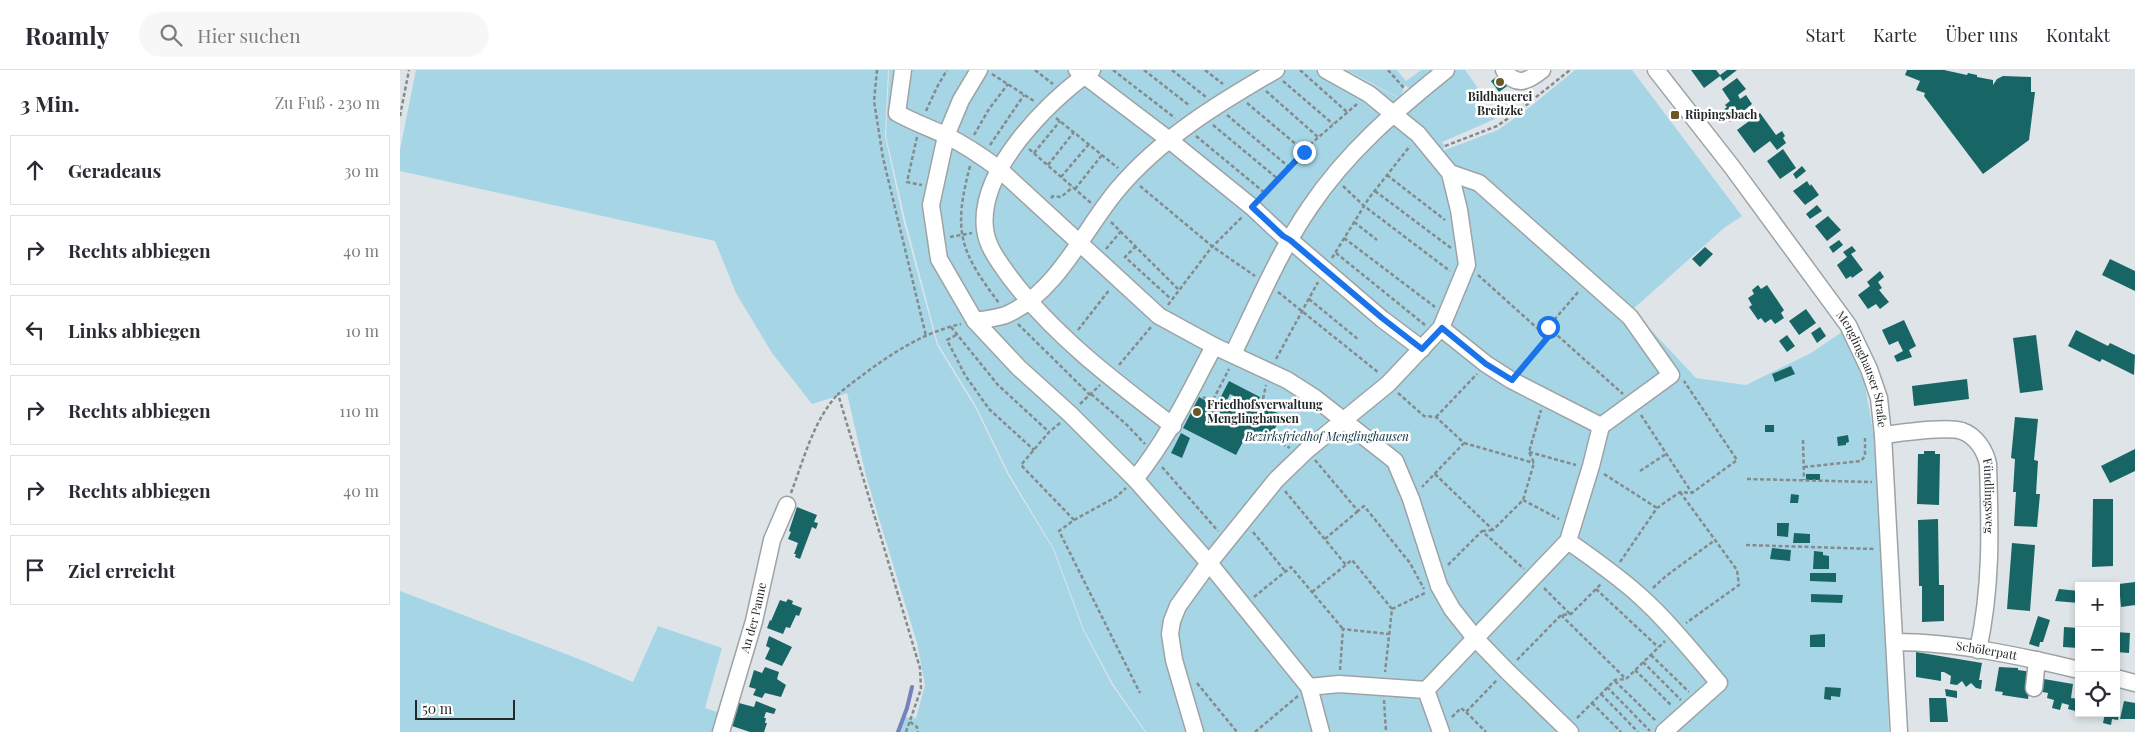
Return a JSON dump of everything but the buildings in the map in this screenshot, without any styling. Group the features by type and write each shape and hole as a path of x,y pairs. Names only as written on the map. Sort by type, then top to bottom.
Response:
{"street":[{"path":"903,70 897,114 920,126 946,136 999,169 1159,316 1214,346 1269,372 1315,398 1395,461 1411,499 1434,585 1475,638 1568,730"},
{"path":"979,70 961,100 946,136 931,205 940,259 975,322 1019,368 1070,414 1135,479 1209,563 1310,687 1322,732"},
{"path":"1195,732 1174,660 1171,628 1178,606 1226,540 1276,480 1305,452 1389,383 1422,349 1441,325 1465,268 1462,234 1450,173 1423,141 1392,113 1369,94 1326,70"},
{"path":"1234,355 1290,240 1310,207 1333,176 1392,113 1446,70"},
{"path":"1504,70 1513,79 1520,81 1529,80 1542,70"},
{"name":"Menglinghauser Straße","path":"1656,70 1732,167 1848,325 1869,369 1879,398 1883,435 1899,732"},
{"path":"975,322 1008,314 1028,301 1058,272 1118,189 1168,139 1235,94 1274,71"},
{"path":"1173,426 1108,377 1028,301 994,255 985,232 984,210 999,169 1021,137 1046,109 1085,72 1252,207 1283,236 1422,349"},
{"path":"1426,690 1571,534 1591,468 1601,426 1671,375 1630,317 1479,183 1450,173"},
{"path":"1441,325 1486,364 1545,398 1601,426"},
{"path":"1135,479 1154,456 1173,426 1214,346"},
{"name":"Fündlingsweg","path":"1883,435 1904,432 1962,431 1973,437 1986,455 1988,464 1989,575 1986,614 1978,650"},
{"name":"An der Panne","path":"721,732 754,621 772,540 787,505"},
{"path":"1571,534 1643,598 1675,631 1719,683 1690,709 1661,731"},
{"name":"Schölerpatt","path":"1895,642 1914,642 1978,650 2037,660 2075,669"},
{"path":"2034,688 2037,660"},
{"path":"2120,679 2135,683"},
{"path":"1310,687 1339,684 1426,690"},
{"path":"1426,690 1439,728"}],"path":[{"path":"400,116 409,70"},
{"path":"877,70 874,101 883,158 926,336"},
{"path":"986,70 1046,109 1213,247 1268,284 1389,383 1424,416 1436,417 1464,443 1534,463"},
{"path":"1035,70 1064,93"},
{"path":"1172,70 1289,167"},
{"path":"1205,70 1304,152"},
{"path":"1300,70 1347,112"},
{"path":"1388,70 1412,98"},
{"path":"1392,73 1395,70"},
{"path":"1259,404 1263,400 1269,372 1302,311 1344,238 1387,174 1423,141 1445,146 1497,126 1570,70"},
{"path":"1274,71 1333,124"},
{"path":"1255,82 1319,137"},
{"path":"967,148 989,109 1008,84"},
{"path":"1074,520 1021,466 1049,432 1091,394 1137,345 1213,247 1319,137 1369,94"},
{"path":"982,157 1024,95"},
{"path":"1034,153 1060,121"},
{"path":"1048,165 1074,132"},
{"path":"1061,177 1089,144"},
{"path":"1041,208 1053,196 1061,197 1074,188 1102,155"},
{"path":"1387,174 1462,234"},
{"path":"1333,176 1364,206 1410,242 1465,268"},
{"path":"1375,190 1548,337"},
{"path":"1354,222 1377,240"},
{"path":"1097,259 1121,231"},
{"path":"936,240 985,232"},
{"path":"1344,238 1441,325"},
{"path":"1136,246 1125,257 1171,299"},
{"path":"1335,253 1441,325"},
{"path":"1070,341 1118,278"},
{"path":"1512,380 1548,337 1548,327 1588,280"},
{"path":"1309,299 1359,340"},
{"path":"787,505 817,424 825,408 838,394 876,365 926,336 951,327 998,385 1049,432"},
{"path":"1548,327 1632,403 1692,494"},
{"path":"956,335 947,340 965,375 989,410 1034,450"},
{"path":"1190,391 1211,403 1234,355"},
{"path":"1436,417 1486,364"},
{"path":"1466,712 1561,616 1571,614 1613,572 1657,508 1680,492 1692,494 1737,460 1680,374 1671,375"},
{"path":"838,394 920,668 921,690 906,732"},
{"path":"1091,394 1126,424 1226,540"},
{"path":"1392,609 1434,585 1482,531 1493,530 1523,500 1534,463 1529,452 1545,398"},
{"path":"1270,438 1305,452 1358,511"},
{"path":"1804,468 1861,461 1865,456 1865,438"},
{"path":"1803,440 1804,480"},
{"path":"1411,499 1464,443"},
{"path":"1529,452 1591,468 1657,508"},
{"path":"1640,471 1666,454"},
{"path":"1435,474 1493,530"},
{"path":"1135,479 1116,497 1074,520 1060,531 1140,693"},
{"path":"1747,479 1886,482"},
{"path":"1276,480 1346,565"},
{"path":"1568,730 1614,680 1626,679 1675,631 1739,585 1736,570 1680,492"},
{"path":"1523,500 1571,534"},
{"path":"1324,539 1364,506 1410,563 1434,585"},
{"path":"1242,520 1285,571"},
{"path":"1482,531 1571,614"},
{"path":"1643,598 1666,576 1715,540"},
{"path":"1746,544 1873,549"},
{"path":"1312,592 1352,560 1392,609 1383,687 1386,732"},
{"path":"1243,606 1291,566 1343,629 1388,634"},
{"path":"1596,589 1658,647"},
{"path":"1561,616 1626,679"},
{"path":"1339,684 1343,629"},
{"path":"1651,655 1690,709"},
{"path":"1643,662 1690,709"},
{"path":"1635,670 1690,709"},
{"path":"1191,676 1237,732"},
{"path":"1614,680 1661,731"},
{"path":"1255,732 1310,687"},
{"path":"1607,688 1661,731"},
{"path":"1601,694 1638,732"},
{"path":"1592,703 1621,732"},
{"path":"1439,728 1461,708 1486,732"},
{"path":"910,722 916,727 918,732"}],"green space":[{"path":"416,70 888,70 885,136 903,219 937,345 975,407 1008,475 1053,549 1083,630 1112,685 1145,732 899,732 905,717 916,718 925,685 917,643 866,476 847,393 812,404 772,353 736,293 715,241 400,171 400,150"},
{"name":"Bezirksfriedhof Menglinghausen","path":"889,70 1344,70 1399,98 1411,110 1419,98 1455,70 1465,70 1485,98 1484,105 1495,119 1442,142 1445,146 1442,151 1498,130 1530,107 1575,70 1632,70 1742,216 1724,228 1632,310 1696,378 1746,385 1811,353 1842,332 1863,374 1874,437 1886,638 1889,732 1146,732 1113,684 1084,630 1054,549 1009,474 976,406 938,344 905,219 886,136"},
{"path":"1346,70 1397,70 1406,81 1421,70 1434,70 1410,89 1405,85 1400,98"},
{"path":"400,591 579,659 633,682 658,626 722,648 705,708 720,713 714,732 400,732"}],"waterway":[{"path":"898,732 912,687"}],"place":[{"name":"Bildhauerei Breitzke","path":"1500,82"},
{"name":"Rüpingsbach","path":"1675,115"},
{"name":"Friedhofsverwaltung Menglinghausen","path":"1197,412"}],"route":[{"path":"1304,152 1252,207 1283,236 1422,349 1442,328 1486,364 1512,380 1548,337 1548,327"}]}
